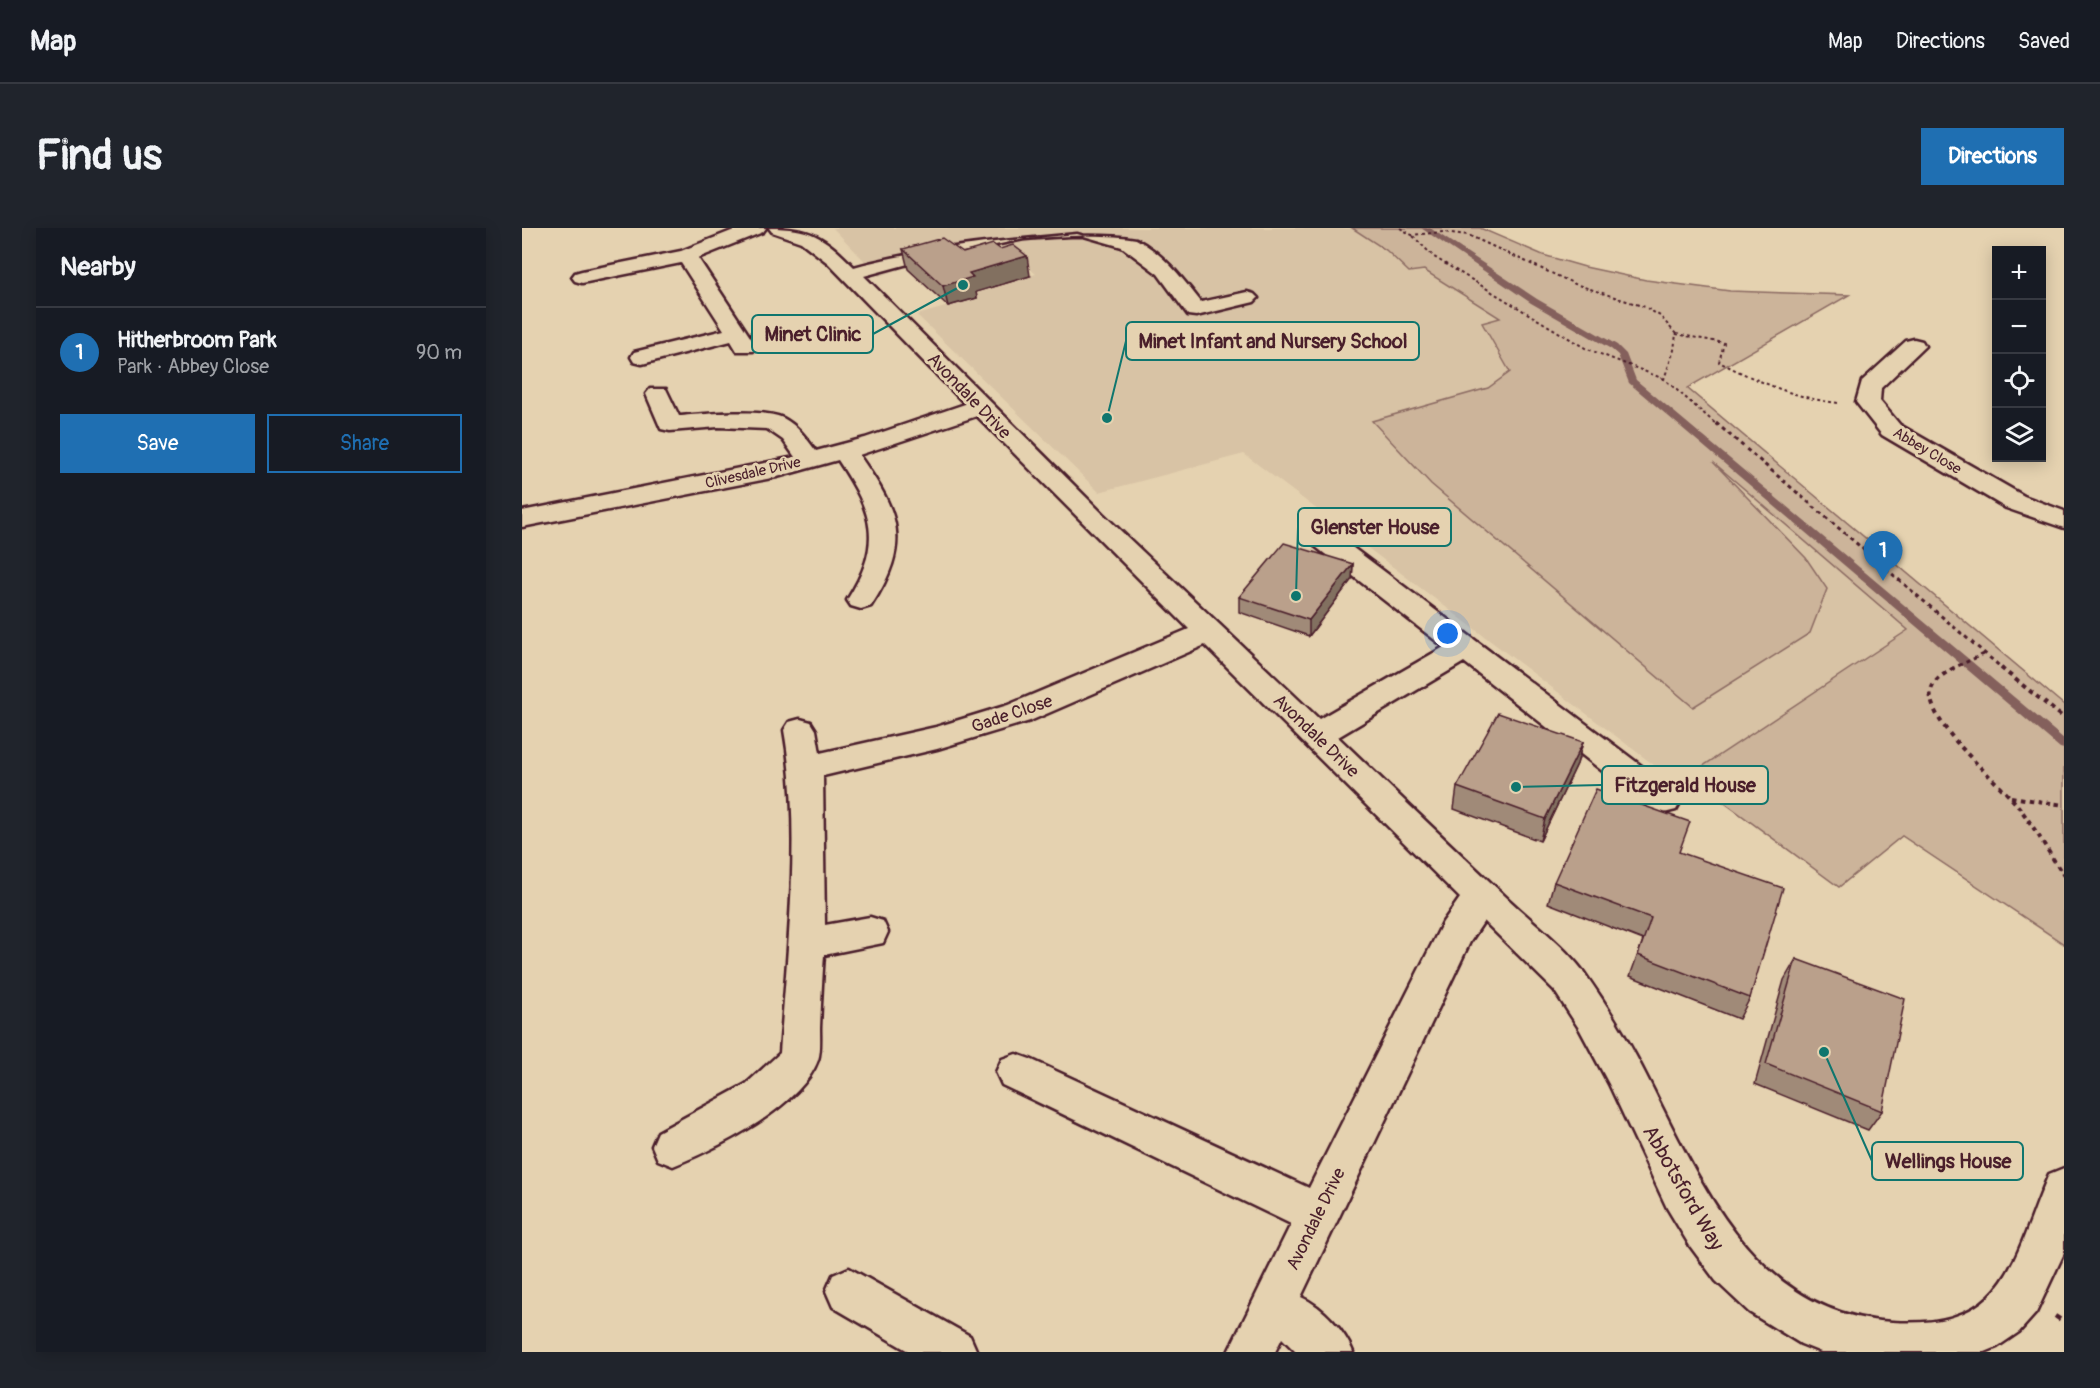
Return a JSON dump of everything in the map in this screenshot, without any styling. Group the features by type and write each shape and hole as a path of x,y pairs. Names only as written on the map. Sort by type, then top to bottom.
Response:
{"street":[{"path":"582,278 686,256 756,228"},
{"name":"Avondale Drive","path":"779,228 814,242 850,274 979,407 1482,896 1451,943 1251,1352"},
{"path":"850,274 916,256 1024,233 1077,228 1105,234 1129,243 1165,270 1196,310 1247,298"},
{"path":"642,357 741,339 701,274 686,256"},
{"path":"1868,402 1870,386 1914,346"},
{"path":"658,394 670,424 718,420 773,422 792,435 810,459"},
{"name":"Abbey Close","path":"1868,402 1891,430 2015,502 2064,519"},
{"name":"Clivesdale Drive","path":"522,519 741,477 844,451 979,407"},
{"path":"844,451 875,506 884,537 882,558 861,600"},
{"path":"1326,541 1664,801"},
{"name":"Gade Close","path":"807,768 937,738 1019,713 1208,632"},
{"path":"1315,736 1465,648"},
{"path":"674,1146 774,1087 792,1071 799,1058 808,943 807,768 800,730"},
{"name":"Abbotsford Way","path":"1482,896 1560,972 1584,1004 1603,1033 1679,1188 1702,1229 1724,1258 1751,1286 1782,1310 1819,1329 1853,1340 1905,1347 1932,1345 1982,1332 1994,1326 2024,1294 2039,1260 2064,1188"},
{"path":"808,943 870,932"},
{"path":"1016,1072 1319,1215"},
{"path":"849,1291 954,1352"},
{"path":"1273,1308 1293,1317 1330,1352"}],"path":[{"path":"1400,228 1434,257 1585,348 1664,379 1984,654 2064,718"},
{"path":"1412,236 1443,232 1468,235 1575,284 1645,307 1660,316 1676,334 1724,343 1719,362 1774,388 1822,402 1868,402"},
{"path":"1664,379 1674,350 1676,334"},
{"path":"1984,654 1936,678 1930,691 1933,707 1986,776 2010,797 2064,876"},
{"path":"2010,797 2064,806"}],"shaded area":[{"path":"833,228 1352,228 1386,250 1409,272 1424,270 1631,401 1699,448 1908,631 1679,784 1244,454 1099,492 917,315 977,298 973,293 1036,274 1001,244 931,262 929,260 879,276"},
{"path":"1352,228 1480,228 1543,255 1646,280 1730,291 1849,295 1687,388 2064,705 2064,944 1902,836 1839,887 1688,776 1908,630 1713,462 1806,558 1827,589 1810,633 1693,707 1431,484 1372,421 1488,388 1510,372 1482,323 1500,318 1424,270 1409,272 1386,250"}],"building":[{"path":"942,238 963,253 993,244 1000,249 1013,245 1027,256 969,273 973,277 943,286 903,249"},
{"path":"1284,543 1353,564 1309,620 1239,597"},
{"path":"1498,713 1583,742 1545,819 1457,787"},
{"path":"1596,789 1690,822 1679,852 1783,888 1750,998 1638,955 1651,918 1554,882"},
{"path":"1796,959 1905,999 1882,1111 1766,1064"}],"waterway":[{"path":"1425,228 1534,301 1614,347 1622,354 1632,381 2064,745"}],"place":[{"name":"Minet Clinic","path":"963,285"},
{"name":"Minet Infant and Nursery School","path":"1107,418"},
{"name":"Hitherbroom Park","path":"1883,581"},
{"name":"Glenster House","path":"1296,596"},
{"name":"Fitzgerald House","path":"1516,787"},
{"name":"Wellings House","path":"1824,1052"}]}
